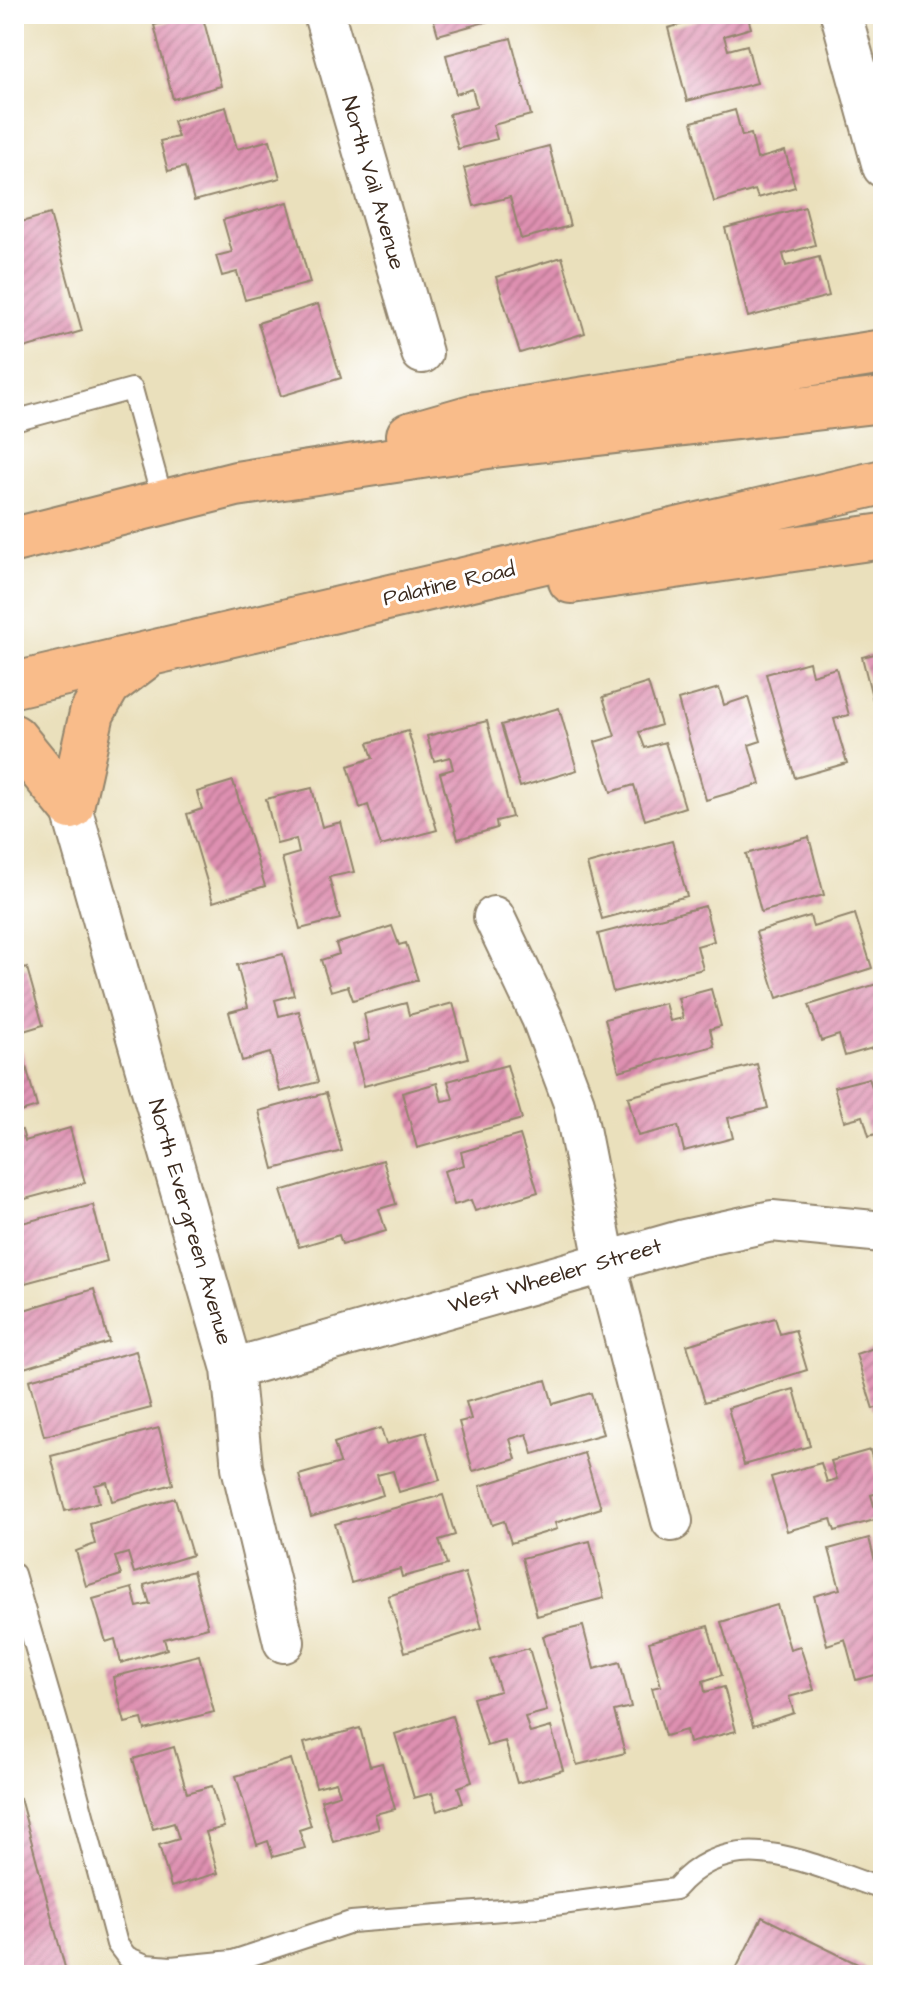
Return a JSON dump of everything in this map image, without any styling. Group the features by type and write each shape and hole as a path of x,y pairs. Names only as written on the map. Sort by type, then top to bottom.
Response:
{"highway":[{"path":"14,540 236,484 472,417 883,352"},
{"path":"236,484 494,445 883,400"},
{"name":"Palatine Road","path":"14,685 883,482"},
{"path":"287,622 883,536"},
{"path":"71,807 80,755 92,713 108,685 149,654"},
{"path":"14,737 71,807"}],"street":[{"name":"North Vail Avenue","path":"324,14 422,353"},
{"path":"841,14 883,167"},
{"name":"North Evergreen Avenue","path":"71,807 232,1369 242,1467 284,1642"},
{"path":"494,917 542,1018 574,1103 605,1261 672,1521"},
{"name":"West Wheeler Street","path":"232,1369 605,1261 772,1221 883,1232"}],"lane":[{"path":"14,421 132,389 163,502"},
{"path":"15,1582 70,1766 117,1944 127,1957 146,1965 171,1967 233,1961 351,1922 539,1907 675,1889 693,1867 727,1853 769,1852 883,1889"}],"building":[{"path":"202,14 221,86 173,99 154,25"},
{"path":"432,14 502,14 503,17 438,35"},
{"path":"705,14 747,14 751,28 724,36 728,50 747,45 757,83 687,101 668,28 705,18"},
{"path":"511,38 531,115 493,125 497,139 458,149 449,114 477,107 472,89 456,94 446,55"},
{"path":"226,107 237,149 270,140 280,178 194,201 185,167 168,171 160,141 178,137 173,121"},
{"path":"735,110 742,136 751,134 757,159 785,151 795,187 758,198 755,190 714,202 692,122"},
{"path":"549,146 570,226 521,239 510,197 474,206 464,168"},
{"path":"288,202 310,283 245,300 237,272 222,276 216,256 232,252 223,220"},
{"path":"805,207 815,245 783,254 786,266 819,257 829,296 748,317 725,228"},
{"path":"50,214 82,331 14,351 14,224"},
{"path":"562,257 585,333 520,353 496,277"},
{"path":"318,304 341,378 281,396 258,323"},
{"path":"883,652 883,736 882,736 862,657"},
{"path":"809,662 812,675 836,668 849,715 834,719 847,763 795,778 766,674"},
{"path":"648,683 661,725 639,732 645,748 665,742 685,807 645,820 634,785 611,792 595,742 615,736 603,697"},
{"path":"719,688 724,705 748,697 761,741 749,745 760,784 706,800 678,700"},
{"path":"559,708 577,770 520,787 501,725"},
{"path":"487,721 512,817 496,821 497,828 458,839 440,773 453,769 450,757 434,761 427,736"},
{"path":"408,731 437,830 381,846 368,805 360,808 348,766 373,758 368,743"},
{"path":"233,781 265,886 213,902 187,814 202,809 197,792"},
{"path":"312,788 322,827 341,822 354,872 329,877 340,919 300,929 282,858 299,853 296,839 277,844 266,799"},
{"path":"809,837 824,895 761,912 746,854"},
{"path":"672,841 687,896 602,919 587,864"},
{"path":"705,906 714,941 697,946 703,969 613,992 598,934"},
{"path":"855,914 872,968 777,998 756,932 810,916 813,927"},
{"path":"392,926 399,945 406,943 418,980 353,1000 348,986 331,991 321,960 339,954 336,944"},
{"path":"283,954 294,995 275,1000 279,1016 299,1011 318,1082 280,1092 270,1053 242,1061 229,1012 248,1007 237,965"},
{"path":"27,968 43,1025 14,1034 14,972"},
{"path":"883,982 883,1045 845,1056 839,1035 821,1041 809,1005"},
{"path":"711,989 721,1026 710,1029 714,1046 619,1071 605,1019 665,1003 670,1021 683,1018 678,998"},
{"path":"406,1003 409,1015 453,1003 468,1058 364,1086 353,1045 370,1040 364,1014"},
{"path":"22,1051 37,1107 14,1114 14,1053"},
{"path":"757,1064 768,1108 728,1118 733,1138 684,1151 678,1126 638,1136 628,1097"},
{"path":"507,1065 522,1119 417,1148 402,1093 437,1083 442,1101 453,1099 448,1081"},
{"path":"869,1078 874,1093 883,1091 883,1132 869,1136 863,1116 844,1121 834,1087"},
{"path":"326,1093 342,1151 274,1169 259,1111"},
{"path":"70,1128 85,1183 14,1202 14,1132 22,1130 25,1141"},
{"path":"520,1135 538,1192 475,1211 471,1200 454,1205 444,1171 464,1165 461,1152"},
{"path":"383,1160 396,1204 379,1209 386,1231 342,1244 339,1235 299,1247 281,1191"},
{"path":"93,1205 107,1261 14,1286 14,1225"},
{"path":"94,1289 109,1342 24,1368 14,1333 14,1313"},
{"path":"775,1318 780,1334 795,1330 807,1370 705,1402 687,1345"},
{"path":"883,1345 883,1406 873,1409 856,1354"},
{"path":"136,1351 151,1408 44,1436 29,1380"},
{"path":"546,1380 553,1404 591,1393 603,1434 533,1454 527,1434 510,1439 516,1459 473,1471 459,1422 471,1419 466,1402"},
{"path":"794,1389 810,1446 744,1465 728,1408"},
{"path":"159,1428 173,1484 112,1501 107,1482 95,1485 99,1502 65,1511 51,1456"},
{"path":"381,1428 386,1444 426,1432 440,1480 399,1492 393,1471 377,1475 383,1495 311,1517 299,1475 340,1463 334,1443"},
{"path":"870,1450 881,1492 871,1495 878,1519 835,1531 831,1519 787,1531 771,1477 821,1463 827,1482 837,1479 831,1461"},
{"path":"584,1453 601,1508 555,1523 557,1529 511,1543 504,1521 492,1525 480,1486"},
{"path":"443,1495 455,1535 439,1540 447,1565 402,1577 400,1569 351,1583 335,1524"},
{"path":"175,1498 192,1555 134,1573 128,1553 115,1557 121,1575 86,1586 76,1551 95,1544 90,1524"},
{"path":"869,1538 883,1592 883,1673 856,1680 845,1639 827,1645 814,1596 840,1589 829,1549"},
{"path":"590,1541 604,1598 537,1616 522,1558"},
{"path":"193,1571 208,1627 164,1639 167,1649 121,1663 115,1639 106,1642 93,1599 132,1588 137,1607 150,1604 144,1585"},
{"path":"465,1573 482,1628 405,1652 388,1596"},
{"path":"777,1605 790,1649 800,1646 814,1690 789,1697 794,1713 753,1726 721,1622"},
{"path":"583,1626 594,1669 620,1662 631,1707 614,1711 625,1753 577,1765 543,1636"},
{"path":"708,1626 722,1675 703,1681 705,1692 724,1687 736,1731 689,1743 686,1730 665,1736 652,1688 661,1686 649,1642"},
{"path":"529,1648 547,1711 525,1717 530,1733 551,1727 563,1770 517,1783 505,1741 487,1746 473,1698 500,1691 490,1659"},
{"path":"199,1655 214,1712 145,1730 142,1719 125,1723 113,1677"},
{"path":"452,1716 472,1782 458,1787 463,1803 437,1811 432,1793 414,1798 395,1734"},
{"path":"360,1728 370,1766 382,1763 395,1809 375,1814 379,1829 333,1842 321,1800 340,1794 336,1782 316,1787 304,1743"},
{"path":"174,1747 187,1793 212,1786 224,1827 206,1832 218,1873 171,1887 159,1845 179,1839 174,1823 153,1829 133,1759"},
{"path":"291,1759 311,1826 299,1830 305,1848 273,1857 268,1841 257,1845 236,1776"},
{"path":"20,1798 67,1975 14,1975 14,1799"},
{"path":"762,1917 880,1975 733,1975"}]}
